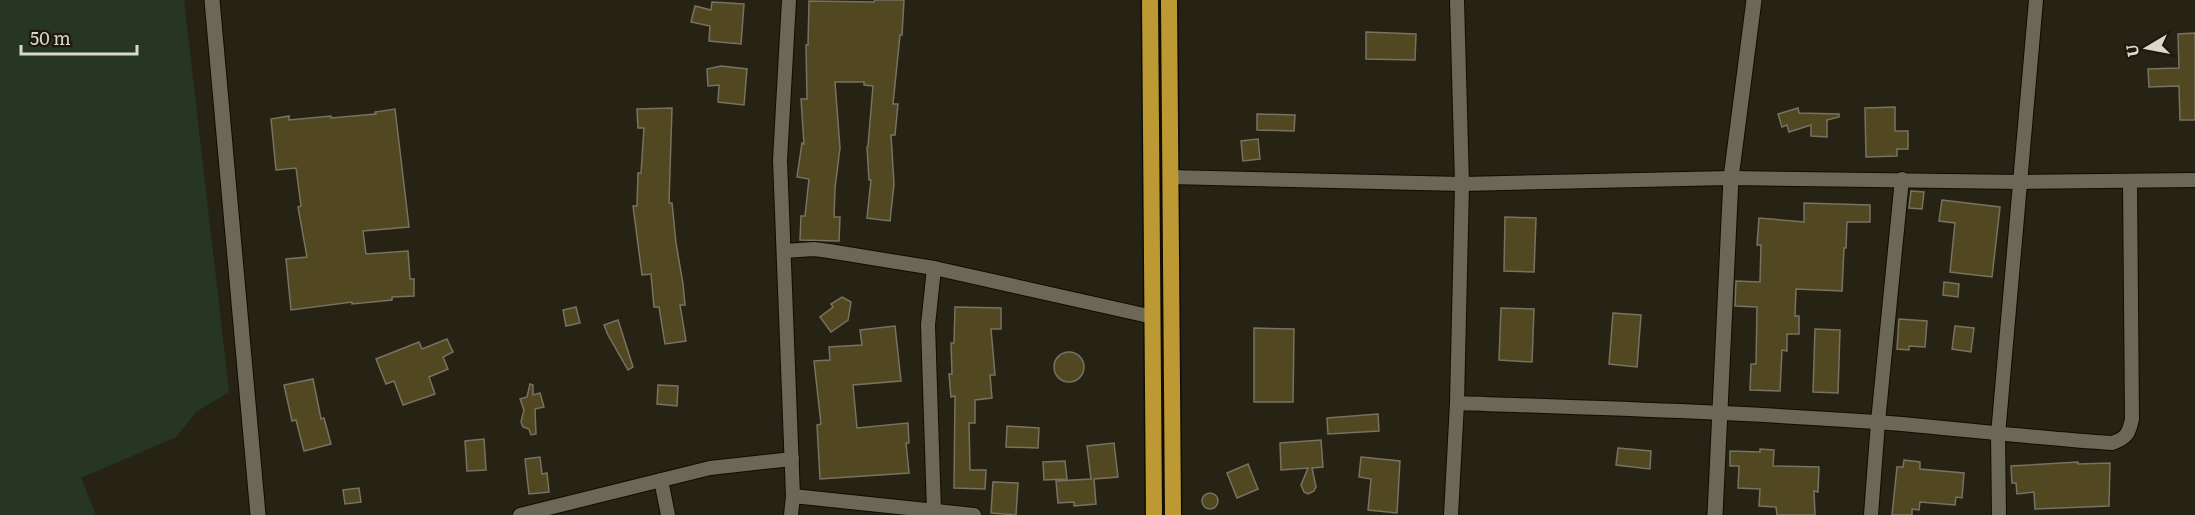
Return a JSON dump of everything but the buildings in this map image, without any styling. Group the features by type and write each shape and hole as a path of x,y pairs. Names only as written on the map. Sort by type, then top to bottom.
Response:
{"highway":[{"path":"1150,0 1154,515"},
{"path":"1169,0 1173,515"}],"street":[{"path":"212,0 258,515"},
{"path":"789,0 781,130 793,496 791,515"},
{"path":"1451,515 1457,403 1462,184 1457,0"},
{"path":"1714,515 1731,178 1754,0"},
{"path":"2000,515 1998,435 2036,0"},
{"path":"1170,177 1462,184 1731,178 2021,182 2195,180"},
{"path":"1871,515 1902,179"},
{"path":"1457,403 1720,412 1878,422 1998,435 2112,443 2123,440 2129,433 2132,401 2130,182"},
{"path":"784,251 814,249 934,268 1153,317"},
{"path":"934,268 928,325 934,511"},
{"path":"520,515 710,468 792,459"},
{"path":"661,480 668,515"},
{"path":"793,496 974,515"}],"green space":[{"path":"0,0 184,0 229,392 196,412 176,437 81,478 96,515 0,515"}]}
